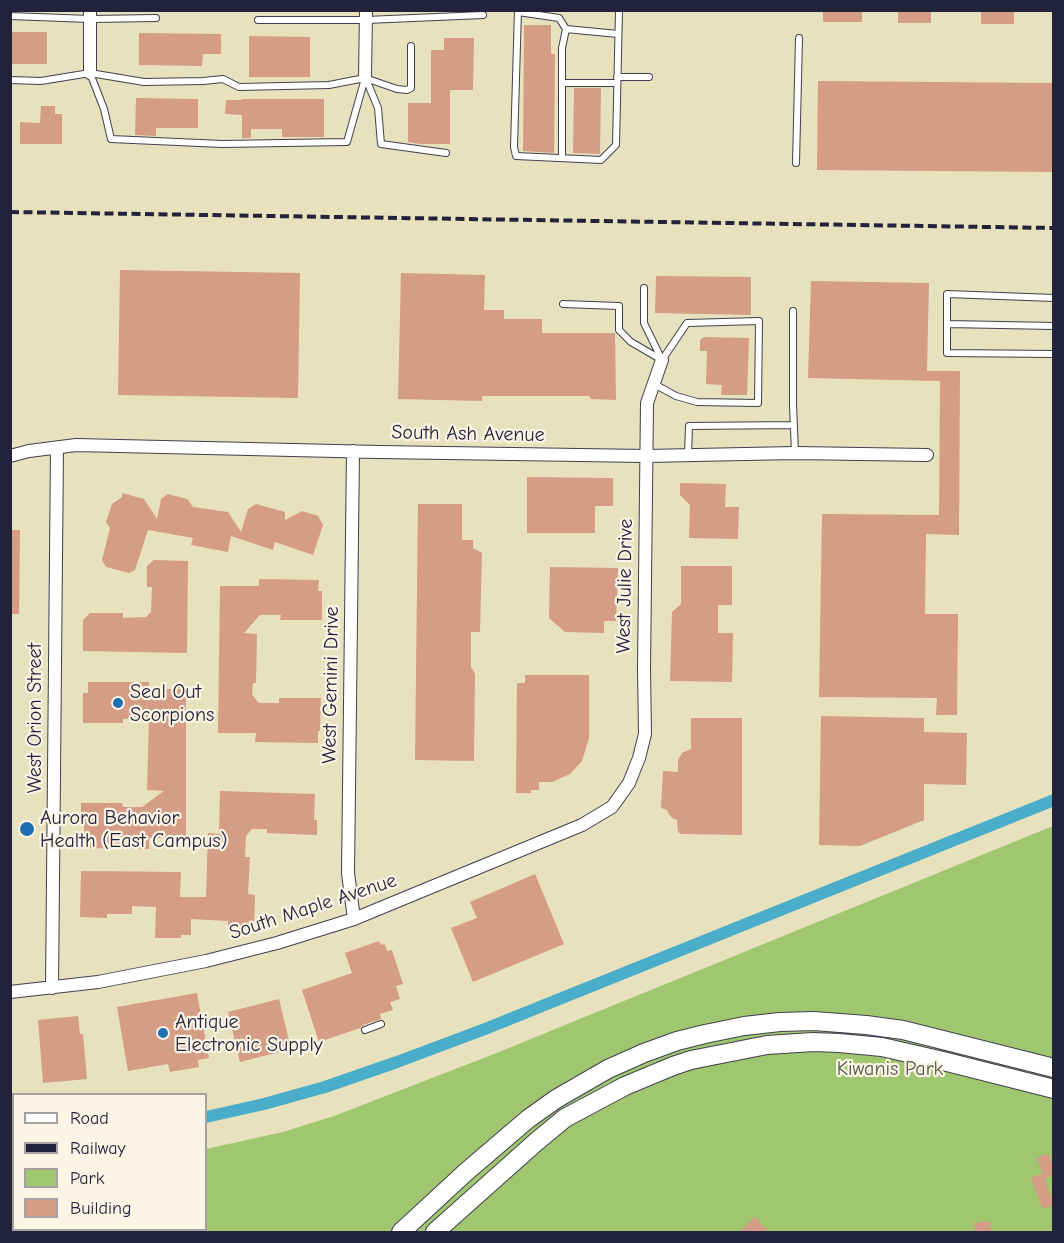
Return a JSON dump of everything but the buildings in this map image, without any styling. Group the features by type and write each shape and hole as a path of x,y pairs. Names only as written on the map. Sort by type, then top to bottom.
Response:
{"street":[{"path":"90,15 90,73"},
{"path":"365,78 366,15"},
{"name":"West Julie Drive","path":"612,807 629,783 645,734 647,403 662,360"},
{"name":"South Ash Avenue","path":"10,456 29,451 76,445 646,456 795,453 927,455"},
{"name":"West Orion Street","path":"52,988 57,448"},
{"name":"West Gemini Drive","path":"353,452 348,873 354,919"},
{"name":"South Maple Avenue","path":"10,992 98,982 206,961 277,943 354,919 582,825 612,807"},
{"path":"401,1233 447,1189 528,1119 556,1099 608,1069 677,1041 744,1026 814,1021 903,1030 1053,1068"},
{"path":"435,1233 566,1118 597,1100 644,1078 691,1060 767,1045 839,1043 882,1047 1053,1089"},
{"path":"447,1189 463,1208"}],"lane":[{"path":"562,158 562,48 566,29 559,14 518,11 514,147 516,156 601,160 616,145 619,12"},
{"path":"10,16 90,15 156,18"},
{"path":"258,20 366,15 483,15"},
{"path":"566,29 618,34"},
{"path":"796,163 799,38"},
{"path":"10,80 41,81 90,73 144,82 223,79 239,87 329,86 365,78 407,90 411,88 411,46"},
{"path":"90,73 104,109 111,139 222,144 347,142 365,78"},
{"path":"562,83 649,77"},
{"path":"365,78 378,108 381,144 446,153"},
{"path":"644,288 644,323 662,360"},
{"path":"1053,298 947,294 947,353 1053,354"},
{"path":"563,304 619,306 619,330 631,342 662,360"},
{"path":"794,311 795,453"},
{"path":"654,384 676,396 697,402 758,404 759,321 687,323 662,360"},
{"path":"947,324 1053,326"},
{"path":"688,455 689,426 794,425"},
{"path":"365,1030 381,1024"}],"green space":[{"name":"Kiwanis Park","path":"1053,826 1053,1232 11,1232 10,1171 12,1171 12,1231 207,1231 207,1149 283,1132 334,1116 494,1054"}],"waterway":[{"path":"207,1117 325,1087 397,1062 485,1029 1054,800"}],"railway":[{"path":"10,212 1054,228"}],"place":[{"name":"Seal Out Scorpions","path":"118,703"},
{"name":"Aurora Behavior Health (East Campus)","path":"27,829"},
{"name":"Antique Electronic Supply","path":"163,1033"}]}
